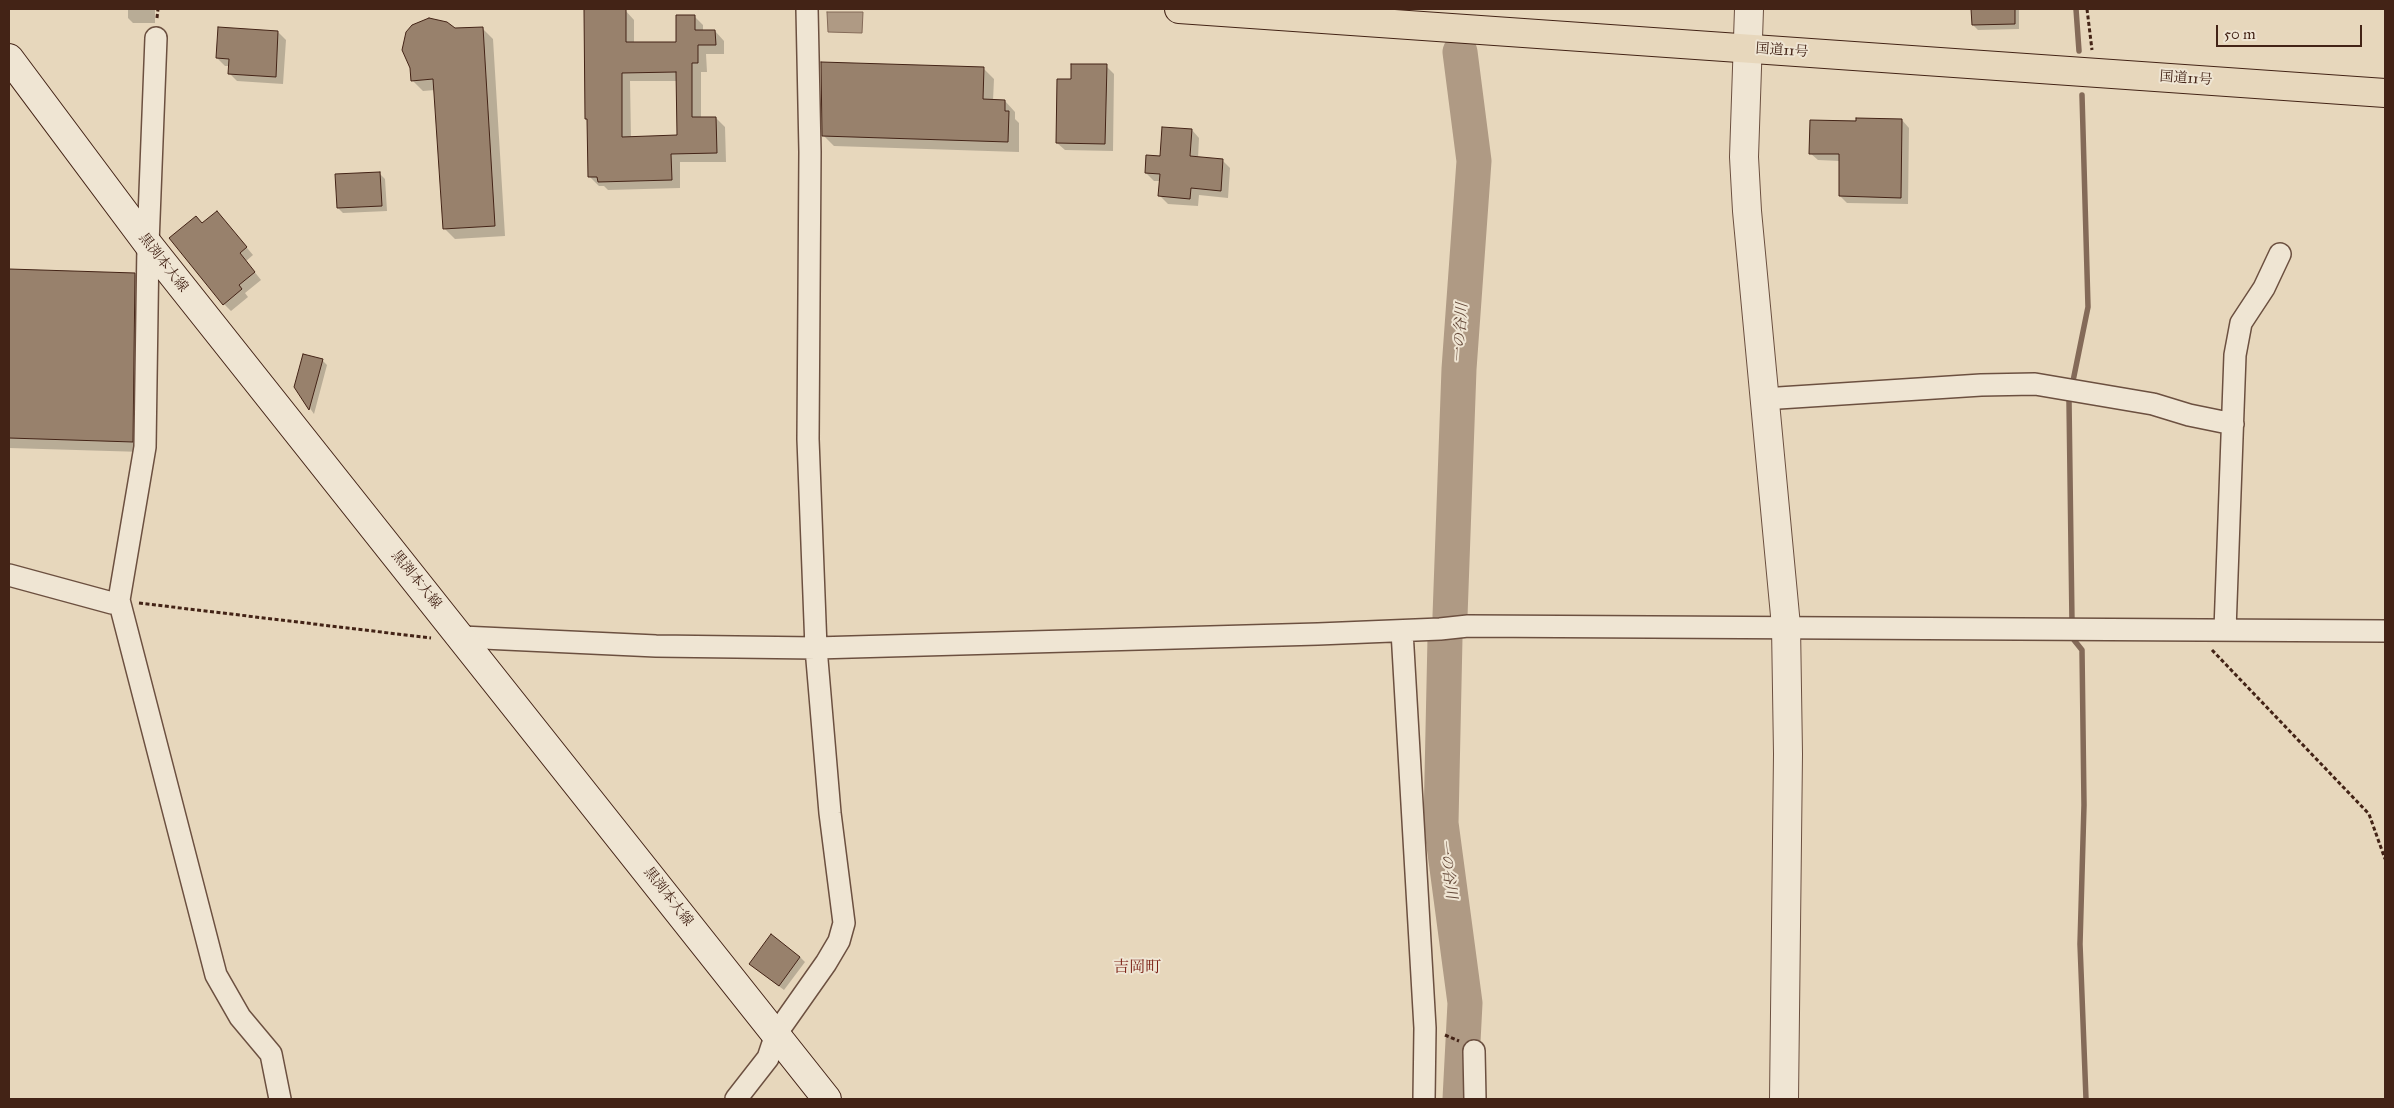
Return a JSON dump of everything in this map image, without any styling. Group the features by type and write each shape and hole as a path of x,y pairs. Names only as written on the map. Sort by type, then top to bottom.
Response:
{"highway":[{"name":"国道11号","path":"1179,9 2385,93"}],"main road":[{"path":"1749,9 1744,157 1763,399 1786,626 1788,754 1784,1099"},
{"name":"黒渕本大線","path":"9,58 148,244 827,1099"}],"street":[{"path":"736,1099 768,1058 776,1034 835,948 844,923 830,813 816,648 808,439 810,152 807,9"},
{"path":"156,38 148,244 145,447 119,600 216,974 240,1017 271,1054 280,1099"},
{"path":"2216,630 2233,424 2236,355 2241,323 2264,288 2280,254"},
{"path":"1763,399 1981,385 2035,384 2153,404 2189,415 2233,424"},
{"path":"9,574 112,603 119,600"},
{"path":"462,638 656,646 816,648 1402,631 1468,626 1786,626 2385,631"},
{"path":"1402,631 1425,1028 1424,1099"},
{"path":"1474,1052 1475,1099"}],"path":[{"path":"2087,9 2094,72"},
{"path":"119,600 424,638 462,638"},
{"path":"2216,630 2213,651 2368,814 2385,859"}],"shaded area":[{"path":"827,12 863,12 862,33 828,32"}],"building":[{"path":"584,9 626,9 626,42 676,42 676,15 695,15 695,30 715,30 716,45 698,45 698,63 692,63 692,117 716,117 717,153 671,154 672,180 598,182 597,177 588,177 587,119 585,119","holes":["676,72 677,135 622,137 622,73"]},
{"path":"1971,9 2015,9 2015,24 1972,25"},
{"path":"429,18 447,22 455,28 483,27 495,226 443,229 433,79 411,81 410,68 402,50 406,32 412,25"},
{"path":"218,27 278,31 276,77 228,74 229,59 216,58"},
{"path":"821,62 984,67 983,99 1005,100 1005,111 1009,111 1008,142 822,136"},
{"path":"1071,64 1107,64 1105,144 1056,143 1057,79 1071,79"},
{"path":"1856,118 1902,119 1901,198 1839,196 1839,154 1809,154 1810,120 1856,121"},
{"path":"1162,127 1192,129 1190,156 1223,159 1221,191 1191,188 1190,199 1158,196 1160,174 1145,173 1146,155 1160,156"},
{"path":"380,172 382,206 337,208 335,174"},
{"path":"217,211 247,247 240,253 255,272 239,285 242,289 223,305 169,238 196,216 202,223"},
{"path":"9,269 135,273 133,442 9,438"},
{"path":"303,354 323,359 309,410 294,387"},
{"path":"771,934 800,957 779,986 749,964"}],"waterway":[{"path":"2076,9 2079,51"},
{"name":"一の谷川","path":"1450,616 1459,369 1474,161 1460,52"},
{"path":"2073,381 2088,307 2082,95"},
{"path":"2069,401 2072,622"},
{"name":"一の谷川","path":"1445,638 1441,823 1465,1003 1460,1099"},
{"path":"2074,640 2082,650 2084,805 2080,944 2086,1099"}],"district":[{"name":"吉岡町","path":"1137,968"}]}
